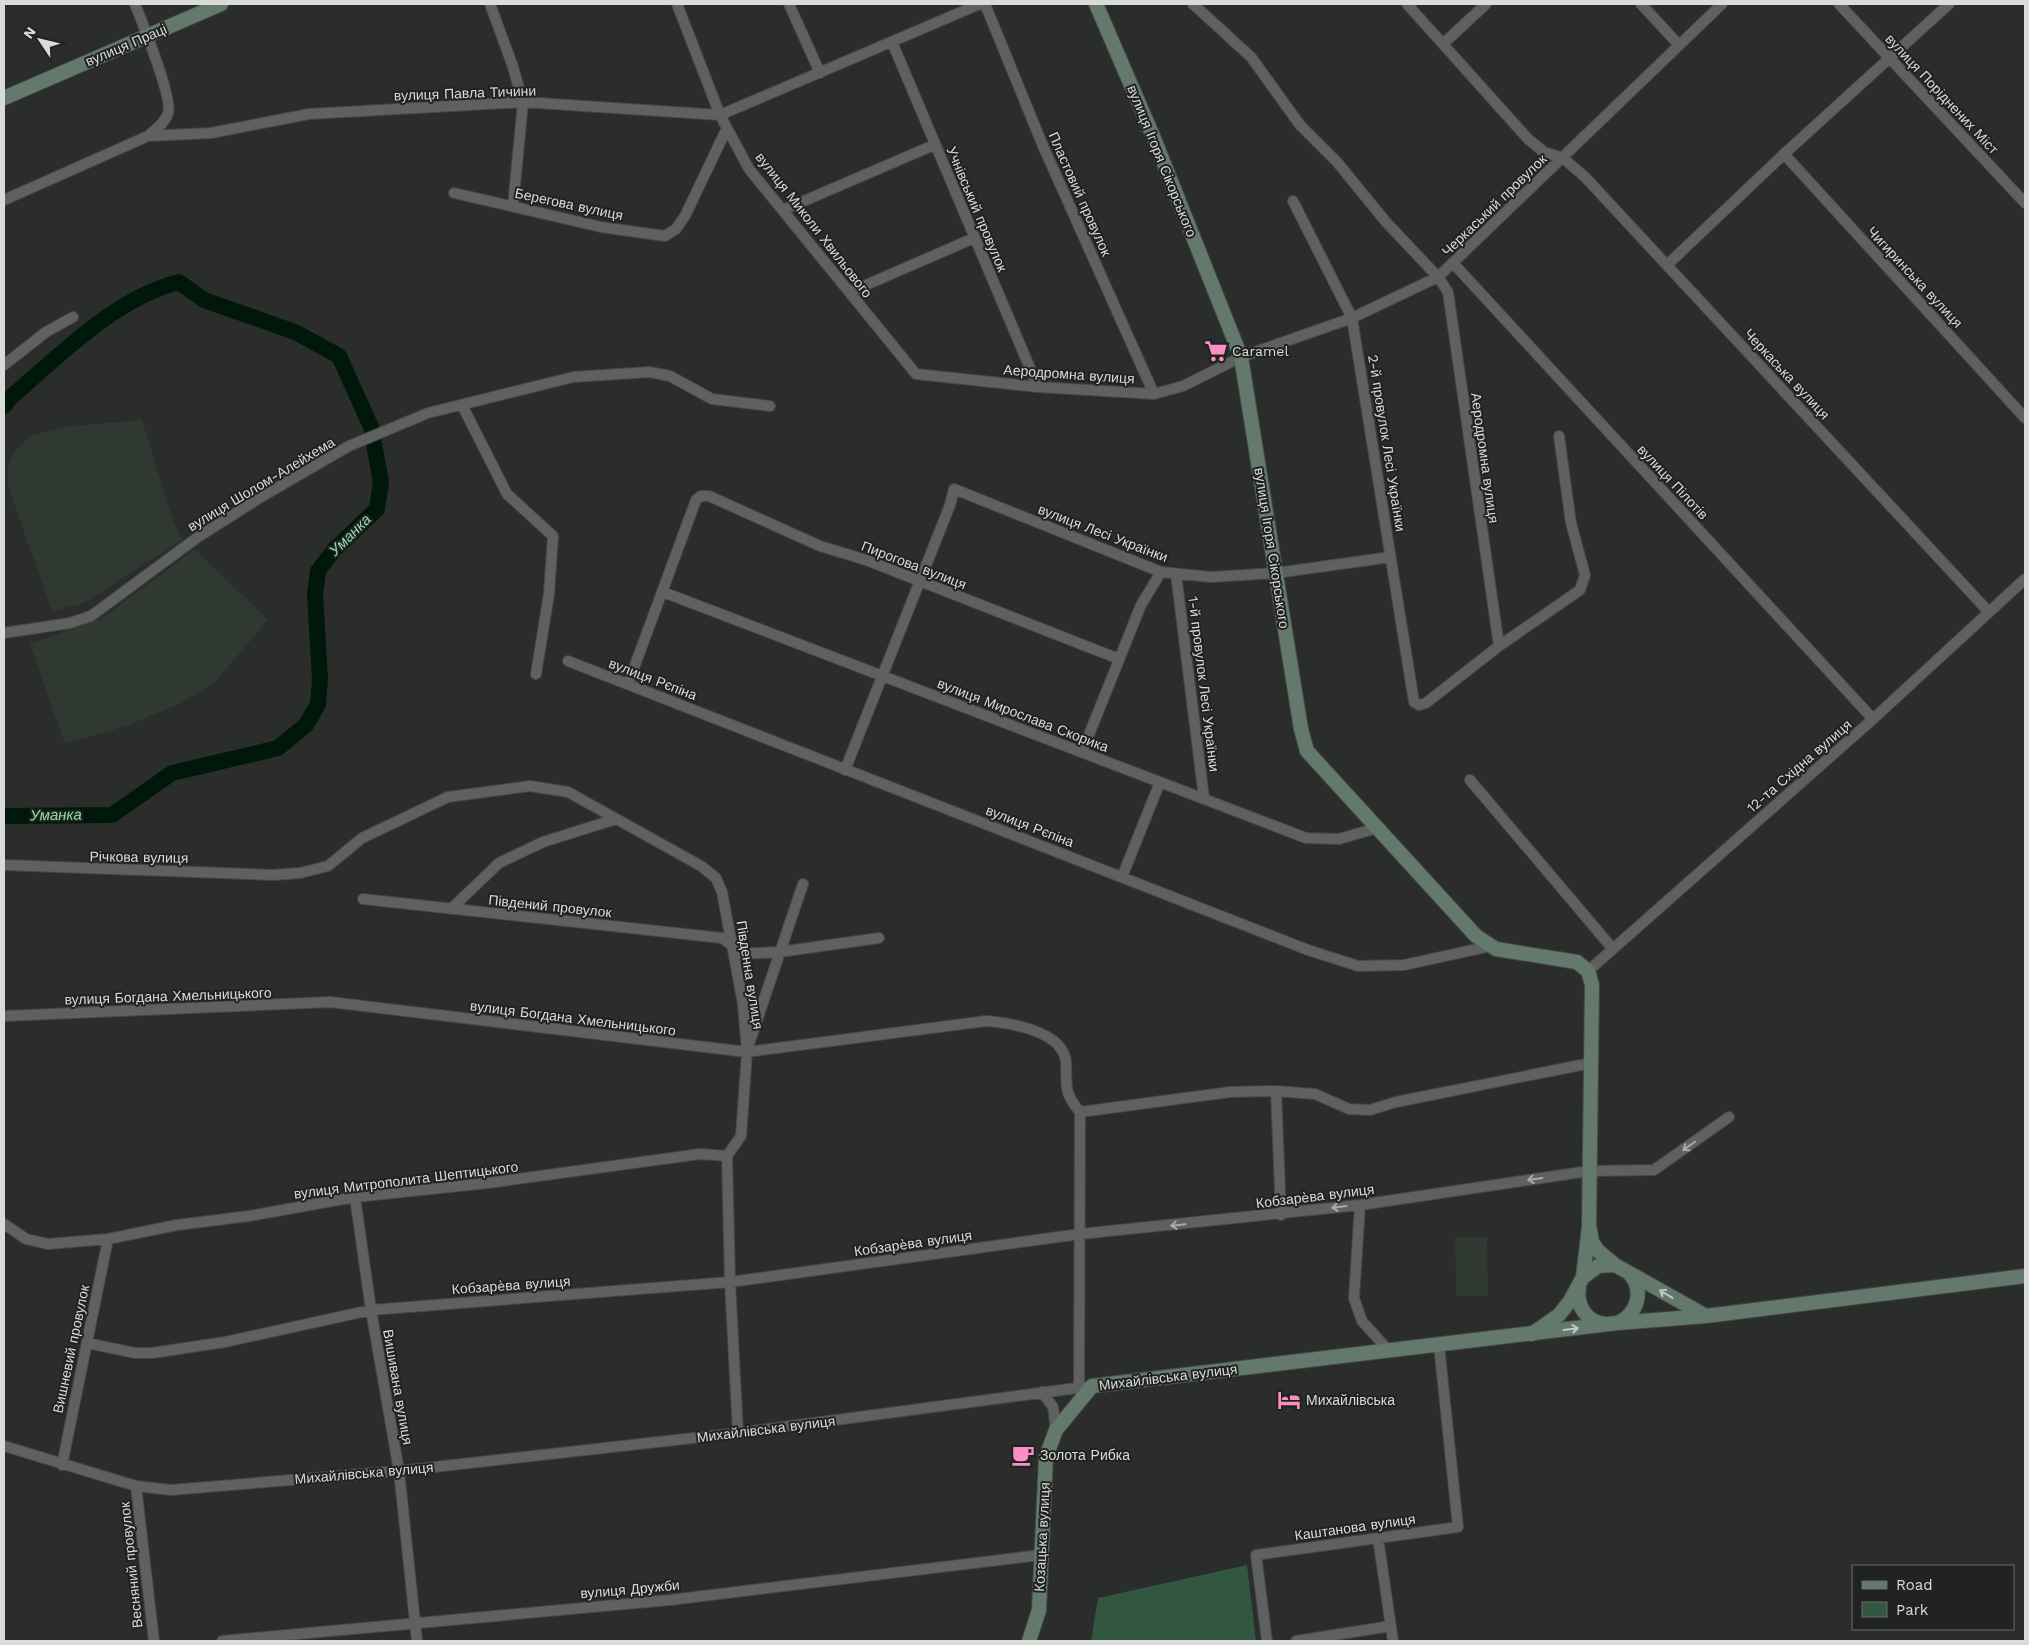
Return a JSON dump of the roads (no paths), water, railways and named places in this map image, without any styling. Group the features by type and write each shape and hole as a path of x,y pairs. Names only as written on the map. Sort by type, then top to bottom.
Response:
{"main road":[{"name":"вулиця Праці","path":"4,98 222,4"},
{"name":"вулиця Ігоря Сікорського","path":"1096,4 1153,136 1242,357 1301,729 1307,751 1476,936 1496,949 1562,958 1576,962 1588,971"},
{"path":"1588,971 1592,985 1589,1227 1579,1304 1590,1319 1613,1324 1634,1311 1638,1299 1638,1288 1633,1278 1598,1252 1592,1242 1589,1227"},
{"path":"1532,1334 1559,1315 1581,1282 1598,1266 1621,1268 1706,1316"},
{"name":"Михайлівська вулиця","path":"1085,1387 1613,1324 1706,1316 2025,1276"},
{"name":"Козацька вулиця","path":"1029,1641 1039,1610 1040,1554 1046,1457 1056,1430 1085,1387"}],"street":[{"path":"134,4 148,36 169,112 166,119 148,136"},
{"path":"490,4 512,64 523,102 513,206"},
{"name":"вулиця Миколи Хвильового","path":"677,4 720,115 750,169 914,372"},
{"path":"789,4 820,73"},
{"name":"вулиця Павла Тичини","path":"4,200 148,136 211,133 309,114 523,102 720,115 980,4"},
{"name":"Пластовий провулок","path":"985,4 1043,146 1154,394"},
{"name":"Аеродромна вулиця","path":"1193,4 1251,57 1300,125 1337,162 1386,222 1438,277 1448,292 1499,646"},
{"name":"Черкаська вулиця","path":"1407,4 1528,139 1544,152 1563,158 1586,177 1988,611"},
{"path":"1443,44 1486,4"},
{"path":"1641,4 1679,45"},
{"name":"Черкаський провулок","path":"1242,357 1352,318 1438,277 1722,4"},
{"name":"вулиця Поріднених Міст","path":"1839,4 2025,203"},
{"path":"1667,265 1784,154 1949,4"},
{"name":"Учнівський провулок","path":"892,42 1038,387"},
{"name":"Берегова вулиця","path":"454,193 601,227 665,236 676,229 685,216 727,128"},
{"path":"783,210 934,145"},
{"name":"Чигиринська вулиця","path":"1784,154 2025,418"},
{"name":"2-й провулок Лесі Українки","path":"1293,202 1352,318 1414,702 1419,705 1426,703 1499,646"},
{"path":"850,292 974,238"},
{"name":"вулиця Пілотів","path":"1453,263 1873,719"},
{"path":"4,365 46,332 73,317"},
{"name":"Аеродромна вулиця","path":"914,372 1038,387 1154,394 1183,386 1242,357"},
{"name":"вулиця Шолом-Алейхема","path":"4,632 70,622 91,616 198,536 261,497 349,446 428,412 573,377 649,372 670,376 712,399 770,406"},
{"path":"462,405 507,494 553,536 550,594 536,674"},
{"path":"1499,646 1580,590 1583,583 1585,575 1570,523 1559,436"},
{"name":"вулиця Лесі Українки","path":"920,581 950,505 954,489 1161,572 1211,577 1276,573 1391,557"},
{"name":"Пирогова вулиця","path":"663,592 696,500 701,496 709,496 820,546 866,560 1119,659"},
{"path":"1082,752 1141,605 1161,572"},
{"name":"1-й провулок Лесі Українки","path":"1176,574 1204,798"},
{"name":"12-та Східна вулиця","path":"1588,971 1873,719 1988,611 2025,579"},
{"path":"845,770 920,581"},
{"path":"628,684 663,592"},
{"name":"вулиця Мирослава Скорика","path":"663,592 1306,838 1339,839 1377,828"},
{"name":"вулиця Рєпіна","path":"568,661 1308,950 1358,966 1404,965 1490,946"},
{"path":"1470,780 1612,949"},
{"path":"1122,877 1160,782"},
{"name":"Південна вулиця","path":"530,786 568,792 701,866 716,878 722,892 734,950 743,1004 747,1052 741,1136 727,1156"},
{"name":"Річкова вулиця","path":"4,865 273,875 300,873 328,866 362,838 448,797 530,786"},
{"path":"451,909 499,863 543,842 616,819"},
{"path":"747,1052 803,884"},
{"name":"Південий провулок","path":"363,899 722,938 734,950 779,952 879,938"},
{"name":"вулиця Богдана Хмельницького","path":"4,1016 330,1002 747,1052 986,1021 1011,1023 1054,1039 1062,1047 1066,1062 1064,1080 1069,1099 1080,1112"},
{"path":"1085,1387 1080,1234 1080,1112 1214,1094 1276,1091 1315,1094 1349,1109 1370,1110 1396,1102 1591,1063"},
{"path":"1276,1091 1281,1215"},
{"name":"Кобзарèва вулиця","path":"87,1343 119,1351 152,1353 225,1342 371,1310 730,1282 1080,1234 1281,1215 1360,1205 1589,1171 1654,1170 1729,1117"},
{"name":"вулиця Митрополита Шептицького","path":"4,1224 26,1239 48,1244 108,1239 177,1225 249,1216 355,1197 488,1183 700,1154 727,1156"},
{"path":"727,1156 730,1282 738,1433"},
{"name":"Вишивана вулиця","path":"355,1197 371,1310 399,1471 417,1641"},
{"path":"1360,1205 1354,1298 1362,1321 1389,1351"},
{"name":"Вишневий провулок","path":"62,1464 108,1239"},
{"name":"Каштанова вулиця","path":"1266,1641 1256,1555 1458,1527 1439,1346"},
{"name":"Михайлівська вулиця","path":"4,1446 136,1486 171,1490 399,1471 738,1433 1085,1387"},
{"path":"1042,1392 1053,1408 1056,1430"},
{"name":"Весняний провулок","path":"136,1486 154,1641"},
{"path":"1378,1538 1393,1641"},
{"name":"вулиця Дружби","path":"222,1641 670,1600 1040,1554"},
{"path":"1296,1641 1391,1626"}],"waterway":[{"name":"Уманка","path":"4,406 10,398 68,347 110,315 132,301 155,290 179,282 204,300 295,332 339,356 371,427 381,482 377,509 334,550 318,571 315,595 320,678 318,704 306,725 278,748 172,773 112,815 4,816"}],"place":[{"name":"Caramel","path":"1216,351"},
{"name":"Михайлівська","path":"1289,1400"},
{"name":"Золота Рибка","path":"1023,1455"}]}
